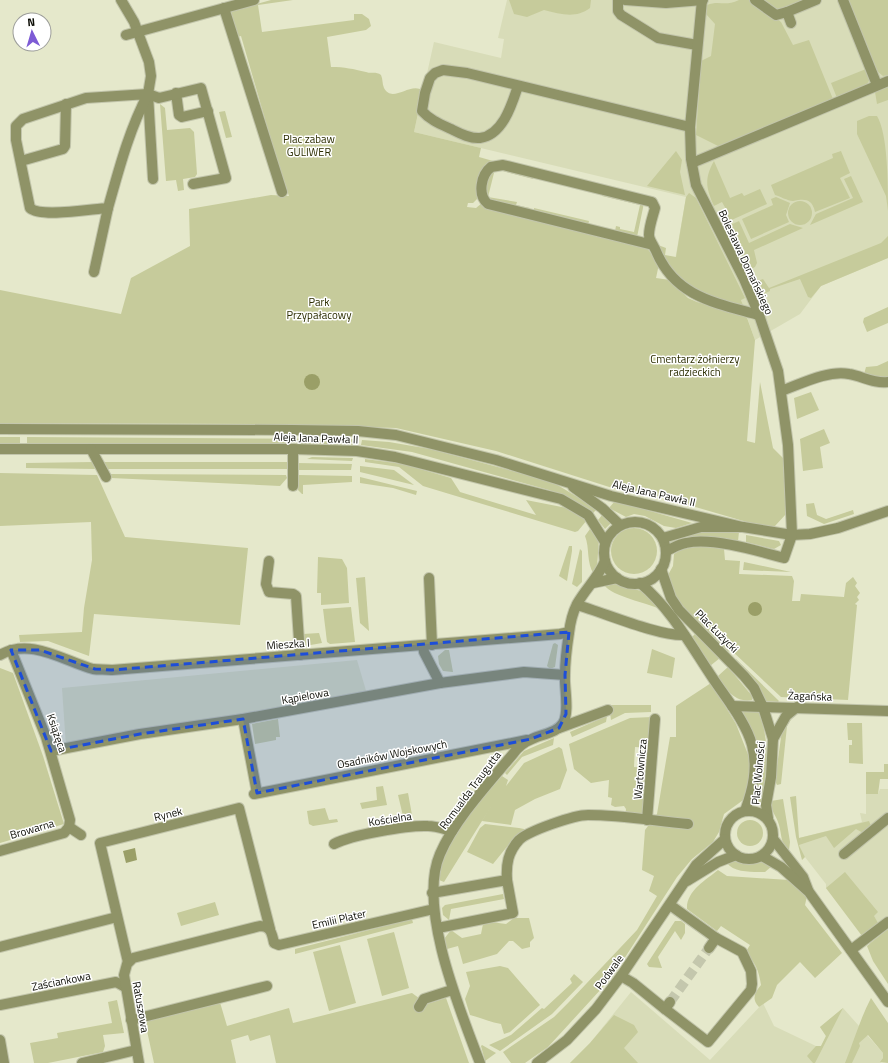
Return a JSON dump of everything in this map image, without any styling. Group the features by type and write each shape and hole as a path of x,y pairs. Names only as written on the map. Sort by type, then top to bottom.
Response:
{"street":[{"path":"121,0 138,32 149,62 151,76 148,94 153,179"},
{"path":"126,35 254,0"},
{"path":"618,0 618,10 621,15 653,36 697,45"},
{"path":"625,0 666,3 702,0"},
{"name":"Bolesława Domańskiego","path":"702,0 690,127 692,163 696,185 744,280 759,315 778,371 788,445 792,535"},
{"path":"755,0 776,15 816,0"},
{"path":"843,0 877,85"},
{"path":"224,8 282,192"},
{"path":"787,12 792,23"},
{"path":"518,86 513,103 498,128 489,135 479,138 465,136 428,118 422,111 425,93 430,78 435,73 450,71 518,86 690,127"},
{"path":"692,163 888,80"},
{"path":"108,208 50,213 34,212 30,208 28,202 16,140 15,130 18,123 66,104 86,98 148,94 159,98 201,88 226,178 193,184"},
{"path":"176,93 179,115 182,117 208,111"},
{"path":"94,272 108,208 124,151 137,114 148,94"},
{"path":"21,160 63,149 65,146 66,104"},
{"path":"653,245 488,204 482,195 484,176 491,167 503,165 652,202 655,208 649,235 667,271 682,287 711,301 759,315"},
{"path":"780,391 840,373 849,374 874,382 888,382"},
{"name":"Aleja Jana Pawła II","path":"0,429 292,430 366,432 396,435 496,460 611,496 743,527"},
{"name":"Aleja Jana Pawła II","path":"0,449 293,449 357,451 395,457 561,499 588,515 605,542"},
{"path":"91,449 106,477"},
{"path":"293,449 293,486"},
{"name":"Aleja Jana Pawła II","path":"560,479 590,499 620,525"},
{"path":"663,538 701,527 743,527 792,535 827,531 888,511"},
{"path":"629,522 649,524 657,530 663,538 666,551 664,563 652,579 640,583 624,582 608,570 605,561 605,542 609,535 620,525 629,522"},
{"path":"666,551 687,542 707,542 741,547 784,558 792,535"},
{"path":"269,561 266,584 269,592 293,594 296,596 300,655"},
{"path":"560,728 565,721 566,714 565,675 569,632 577,605 600,573 605,561"},
{"name":"Plac Łużycki","path":"661,569 671,598 679,610 744,676 754,688 763,707"},
{"path":"429,578 428,645 424,652 440,683"},
{"path":"593,583 617,578"},
{"path":"640,583 656,596 732,706"},
{"path":"577,605 649,628 676,635 684,635"},
{"name":"Mieszka I","path":"12,650 40,650 95,669 112,670 553,635 569,632"},
{"path":"0,655 12,650"},
{"name":"Książęca","path":"12,650 50,751 70,818 69,827"},
{"name":"Kąpielowa","path":"50,751 140,734 243,719 440,683 524,672 565,675"},
{"name":"Żagańska","path":"732,706 888,711"},
{"name":"Plac Wolności","path":"732,706 752,744 754,757 755,777 745,810"},
{"name":"Plac Wolności","path":"763,707 773,739 771,777 766,805 768,818"},
{"path":"773,739 786,716 797,707"},
{"name":"Romualda Traugutta","path":"480,1063 452,990 434,909 432,893 433,882 440,855 452,831 519,747 531,739 608,710"},
{"name":"Osadników Wojskowych","path":"243,719 256,793 531,739"},
{"name":"Wartownicza","path":"647,820 655,719"},
{"name":"Rynek","path":"131,960 117,917 100,843 239,808 265,928"},
{"path":"745,810 754,810 768,818 774,832 774,840 767,852 762,856 746,859 736,855 729,848 725,839 727,824 732,817 745,810"},
{"path":"438,928 513,913 507,880 506,868 508,856 520,839 542,828 568,818 586,815 688,824"},
{"path":"844,854 888,818"},
{"name":"Kościelna","path":"334,844 397,829 428,826 452,831"},
{"path":"69,827 80,835"},
{"name":"Browarna","path":"0,851 64,833 69,827"},
{"name":"Podwale","path":"537,1063 567,1040 596,1010 622,976 696,865 725,839"},
{"path":"774,840 803,877 809,892"},
{"name":"Podwale","path":"685,882 718,862 736,855"},
{"path":"762,856 781,868 809,892 888,1002"},
{"path":"432,893 507,880"},
{"path":"622,976 668,1006 708,1042 751,990 752,977 746,958 742,952 716,938 670,905"},
{"name":"Emilii Plater","path":"265,928 274,943 279,945 434,909"},
{"path":"0,947 117,917"},
{"path":"851,950 888,922"},
{"path":"131,960 265,928"},
{"path":"709,948 716,938"},
{"name":"Ratuszowa","path":"131,960 124,973 125,987 139,1063"},
{"name":"Zaściankowa","path":"0,1005 116,982 125,987"},
{"path":"131,1020 267,986"},
{"path":"419,1007 424,999 452,990"},
{"path":"0,1040 4,1063"},
{"path":"82,1063 136,1050"}],"highlighted area":[{"path":"569,632 565,675 566,714 559,728 531,739 257,793 243,719 140,734 51,751 11,650 40,650 95,669 112,670"}],"shaded area":[{"path":"507,0 888,0 888,258 821,286 800,314 755,340 741,300 674,266 686,197 414,132 434,42 501,58 504,39 498,38"},
{"path":"312,374 319,379 320,382 315,389 312,390 305,385 304,382 309,375"},
{"path":"755,602 760,604 762,609 760,614 755,616 750,614 748,609 750,604"},
{"path":"357,660 367,694 66,746 62,688"},
{"path":"880,789 888,789 888,968 826,888 826,884 805,857 799,845 799,838 862,822 860,813 866,814 866,794 878,794"},
{"path":"135,848 137,860 126,863 123,851"},
{"path":"631,992 710,1060 763,1003 774,1026 818,1047 821,1046 826,1036 820,1027 843,1008 883,1053 883,1058 881,1063 570,1063 590,1043"}],"green space":[{"name":"Park Przypałacowy","path":"271,0 293,0 258,5 262,32 354,20 354,14 362,14 369,19 371,26 366,30 327,37 331,67 379,74 382,77 384,88 391,94 396,94 415,88 420,89 422,95 414,132 481,148 479,157 493,161 483,169 481,173 478,198 473,203 468,203 467,207 476,208 482,203 647,248 659,264 656,278 670,280 688,298 697,302 746,315 755,340 747,441 755,443 760,382 773,448 783,458 786,514 775,526 767,528 641,491 625,492 496,451 396,428 274,424 0,423 0,290 121,314 131,278 190,246 189,209 271,195 289,196 263,120 265,119 241,36 237,37 229,12"},
{"path":"509,0 591,0 590,8 579,14 568,15 544,10 527,17 514,14"},
{"path":"739,0 752,0 781,22 793,45 809,40 833,99 718,146 696,135 701,61 711,56 715,24 706,14 707,5 715,3 730,3"},
{"path":"757,0 809,0 777,12"},
{"path":"848,0 888,0 888,75 883,76 877,71"},
{"path":"866,69 870,79 866,86 837,98 831,83"},
{"path":"888,84 888,100 877,104 875,92 878,88"},
{"path":"160,104 165,108 167,130 190,128 194,132 197,174 195,177 183,179 184,190 178,191 176,180 166,181"},
{"path":"225,111 232,137 226,138 219,112"},
{"path":"869,116 877,116 881,124 887,160 888,211 886,196 857,134 857,121"},
{"path":"676,151 682,160 680,172 685,195 647,186"},
{"path":"841,151 850,173 840,178 850,198 815,212 812,204 807,200 791,201 775,195 771,185 833,158 832,154"},
{"path":"714,161 730,198 742,193 744,196 760,189 767,204 725,223 720,215 727,211 722,202 714,206 707,184 707,178"},
{"path":"497,168 534,176 533,179 495,169"},
{"path":"495,169 488,195 486,185 487,180 490,173"},
{"path":"851,176 863,202 810,225 816,214 853,198 844,179"},
{"path":"603,193 644,203 637,237 615,231 616,226 620,227 620,229 634,232 640,205 602,196"},
{"path":"689,193 696,198 745,298 741,300 743,305 737,305 708,295 689,285 669,265 658,245 666,248 665,255 676,257 686,197"},
{"path":"490,197 517,202 516,205 530,208 530,210 501,204"},
{"path":"776,197 790,203 786,215 789,222 751,239 742,219 773,205 771,199"},
{"path":"800,201 805,202 811,208 811,218 805,224 800,225 795,224 789,218 788,213 789,208 795,202"},
{"path":"534,208 589,221 588,225 534,211"},
{"path":"739,221 749,243 790,224 803,228 754,250 757,263 755,267 749,270 726,227"},
{"path":"888,236 888,258 821,286 811,298 808,297 800,279 770,289 770,291 761,295 755,282 763,279 769,288 881,243"},
{"path":"888,307 888,323 867,332 863,322 864,318"},
{"path":"888,361 888,376 883,378 864,374 866,367 877,366"},
{"path":"811,392 819,410 797,419 794,398"},
{"path":"824,429 830,443 820,447 823,468 803,471 800,439"},
{"path":"0,437 20,437 20,443 0,443"},
{"path":"27,437 354,439 353,445 27,443"},
{"path":"362,440 389,442 430,449 551,481 597,509 592,514 566,496 549,490 412,452 361,445"},
{"path":"312,457 353,458 352,461 307,459"},
{"path":"365,459 403,464 451,478 460,492 536,515 526,500 572,509 587,520 578,531 575,532 423,486 399,467 365,462"},
{"path":"93,462 95,469 26,468 26,463"},
{"path":"103,462 287,462 287,469 103,469"},
{"path":"296,463 352,464 351,470 296,470"},
{"path":"360,466 394,470 414,485 360,472"},
{"path":"0,473 97,475 125,537 248,548 240,625 94,614 89,656 48,641 20,642 19,635 82,632 84,608 92,560 91,522 0,526"},
{"path":"109,474 286,475 287,478 280,486 111,478"},
{"path":"299,475 352,476 352,482 303,485 302,494 298,490"},
{"path":"360,477 417,491 416,495 393,488 360,483"},
{"path":"615,501 692,523 676,528 664,526 645,516 634,514 626,517 609,508"},
{"path":"814,503 817,515 826,519 853,510 854,514 824,524 807,516 806,504"},
{"path":"603,514 612,522 605,529 598,520"},
{"path":"592,526 599,539 597,567 594,574 590,565 585,536"},
{"path":"634,528 647,532 653,538 657,551 653,564 647,570 634,574 621,570 615,564 611,551 615,538 621,532"},
{"path":"739,532 738,541 700,536 670,542 669,538 687,533"},
{"path":"746,535 779,541 781,545 774,549 746,542"},
{"path":"569,546 572,546 572,551 567,581 559,576"},
{"path":"701,546 724,549 725,560 740,561 739,574 792,576 794,581 792,601 800,601 801,594 844,597 846,583 853,577 857,583 855,586 860,593 857,597 859,600 855,604 857,605 848,700 781,697 731,650 726,653 681,605 674,594 668,575 673,566 674,554 682,549"},
{"path":"580,549 582,551 582,582 577,587 572,584"},
{"path":"318,557 342,559 347,568 349,603 321,605 321,593 317,593"},
{"path":"744,562 791,572 743,570"},
{"path":"365,577 369,631 360,623 356,578"},
{"path":"615,584 645,592 660,609 622,596 609,590 605,586"},
{"path":"351,607 355,642 330,644 327,642 323,609"},
{"path":"319,633 322,643 305,646 303,634"},
{"path":"695,634 720,658 710,666 692,637"},
{"path":"555,643 558,645 555,667 550,669 547,666 553,644"},
{"path":"652,649 675,658 672,678 647,673"},
{"path":"445,650 449,650 453,672 443,671 439,664 438,656"},
{"path":"736,659 779,701 778,702 766,701 755,684 734,661"},
{"path":"728,667 753,697 752,700 735,697 724,686 718,676"},
{"path":"0,668 13,673 43,756 64,824 0,843"},
{"path":"711,683 736,724 751,762 750,786 746,798 724,814 719,832 713,842 692,859 677,877 613,976 548,1047 525,1063 511,1063 503,1052 554,1017 569,1002 637,930 657,896 649,891 654,876 642,870 645,830 657,814 670,737 676,737 676,706"},
{"path":"609,705 651,705 651,712 625,713 611,720"},
{"path":"742,710 759,711 763,723 767,758 761,806 754,804 759,777 758,756 753,735"},
{"path":"794,715 787,726 781,784 777,785 775,781 782,730 784,725"},
{"path":"607,716 606,722 572,737 570,732"},
{"path":"652,717 650,748 635,747 634,767 649,768 645,814 625,818 626,809 624,806 615,807 611,805 612,798 608,797 609,780 591,783 574,769 569,744 630,718"},
{"path":"278,719 280,737 276,737 276,740 255,744 252,724"},
{"path":"847,723 862,723 863,764 849,763 849,745 852,745 852,740 848,740"},
{"path":"554,738 553,745 522,757 507,775 505,773 524,751"},
{"path":"559,747 562,749 567,770 560,789 535,799 515,810 511,825 482,821 495,800 444,882 439,880 440,867 452,838 472,810 502,776 508,780 506,786 524,763"},
{"path":"884,764 888,764 888,779 880,779 878,794 866,794 866,772 884,772"},
{"path":"383,786 387,805 362,809 360,803 377,800 376,787"},
{"path":"408,793 412,815 403,816 398,795"},
{"path":"796,796 799,838 869,821 871,826 863,833 856,829 834,848 826,836 799,845 805,857 802,860 796,837 790,797"},
{"path":"783,799 790,842 789,850 784,845 779,825 771,805 771,801"},
{"path":"325,808 329,820 337,819 338,822 313,826 309,824 307,811"},
{"path":"750,820 760,823 763,833 760,843 750,846 740,843 737,833 740,823"},
{"path":"485,824 524,829 525,832 510,843 493,864 467,852 480,828"},
{"path":"735,860 748,863 763,862 772,866 765,872 744,871 734,869 727,863"},
{"path":"718,870 727,876 789,880 807,896 805,905 842,953 815,978 800,962 777,985 772,998 759,1007 755,1001 755,996 761,985 759,975 754,963 745,953 750,945 721,926 717,931 687,909 693,891"},
{"path":"845,872 878,912 874,916 878,923 862,936 826,888"},
{"path":"503,894 504,899 451,909 449,920 443,915 442,908 445,905"},
{"path":"215,902 219,915 181,926 177,913"},
{"path":"514,918 529,918 534,938 530,942 530,947 522,949 513,941 509,941 497,954 463,964 458,946 447,949 444,939 451,930 462,938 481,934 483,924 491,922 506,924"},
{"path":"412,919 413,923 295,954 295,949"},
{"path":"675,921 681,921 685,924 685,933 681,940 675,931 658,957 662,968 649,967 647,964"},
{"path":"888,929 888,984 873,961 867,946"},
{"path":"394,932 409,988 382,996 367,939"},
{"path":"340,945 356,1003 329,1011 313,952"},
{"path":"500,966 508,968 540,1005 510,1032 504,1034 501,1024 470,1015 465,999 470,986 466,972"},
{"path":"574,974 583,982 552,1014 500,1051 489,1045 511,1035 542,1008 544,1009 572,983 570,979"},
{"path":"412,993 427,1004 446,998 469,1063 276,1063 270,1035 250,1041 248,1035 231,1040 236,1063 154,1063 144,1017 219,999 227,1026 289,1008 293,1023"},
{"path":"871,998 888,1023 888,1063 880,1062 883,1058 883,1053 868,1035 859,1043 860,1046 852,1063 845,1063 860,1022"},
{"path":"117,1000 124,1033 103,1035 105,1046 103,1052 48,1063 34,1063 30,1043 58,1038 57,1033 112,1023 108,1002"},
{"path":"843,1008 815,1063 813,1063 807,1056 816,1046 821,1046 826,1036 820,1027"},
{"path":"614,1015 634,1025 638,1032 624,1048 638,1063 570,1063 590,1043"},
{"path":"482,1045 496,1053 485,1061 481,1046"}],"tunnel":[{"path":"670,1002 709,948"}],"park label":[{"name":"Plac zabaw GULIWER","path":"309,145"},
{"name":"Cmentarz żołnierzy radzieckich","path":"695,365"}]}
